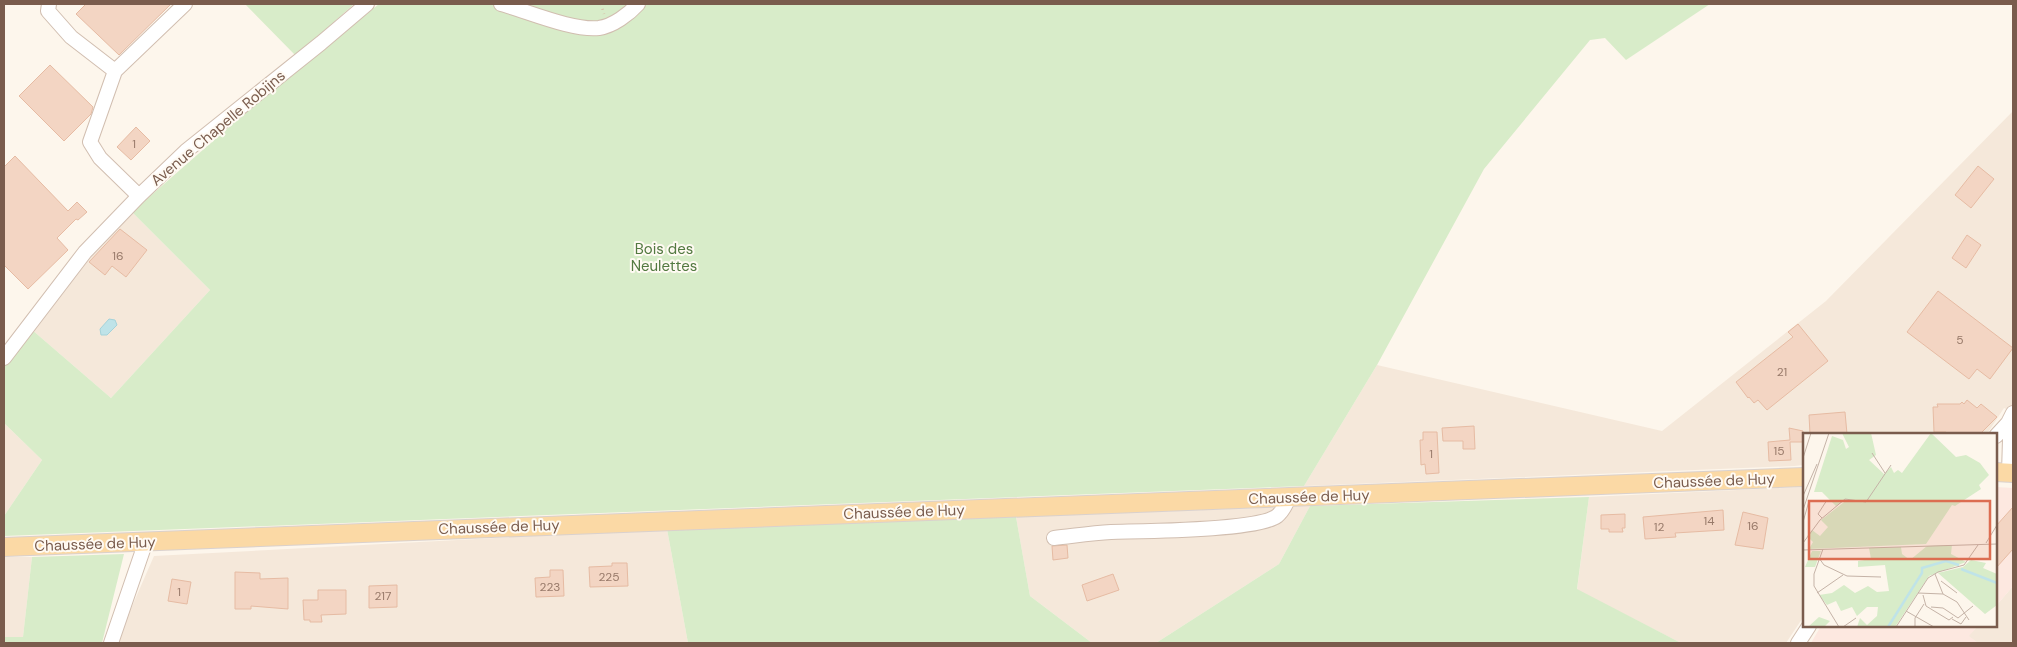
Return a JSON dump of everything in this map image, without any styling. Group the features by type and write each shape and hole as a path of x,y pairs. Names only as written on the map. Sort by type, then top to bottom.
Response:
{"main road":[{"name":"Chaussée de Huy","path":"4,547 1803,477"}],"street":[{"path":"49,4 48,12 71,37 115,71"},
{"path":"139,196 100,158 90,142 115,71 185,4"},
{"name":"Avenue Chapelle Robijns","path":"4,358 86,252 139,196 186,151 321,44 367,4"},
{"path":"501,4 583,27 602,27 610,24 622,18 638,4"},
{"path":"1997,435 2011,418"},
{"path":"2006,473 2011,418"},
{"path":"1054,538 1108,532 1214,528 1265,522 1277,516 1285,507 1289,497"},
{"path":"112,643 146,541"},
{"path":"1798,643 1809,627"}],"shaded area":[{"path":"2013,111 2013,412 2004,408 1988,433 1803,433 1803,465 1794,466 1304,486 1377,365 1662,431 1826,301"},
{"path":"132,212 210,290 111,398 31,329 82,262"},
{"path":"4,423 42,460 4,516"},
{"path":"1803,487 1803,618 1786,643 1681,643 1577,590 1589,497"},
{"path":"1997,487 2013,488 2013,586 1997,605"},
{"path":"1310,506 1279,564 1156,643 1092,643 1030,596 1016,517"},
{"path":"667,529 688,643 116,643 154,556"},
{"path":"4,557 32,557 23,637 4,637"},
{"path":"2013,586 2013,643 1978,643 1968,636 1977,627 1997,627 1997,605"},
{"path":"1820,627 1977,627 1969,636 1978,643 1811,643"}],"green space":[{"path":"245,4 354,4 296,56"},
{"name":"Bois des Neulettes","path":"379,4 1710,4 1626,60 1605,38 1590,40 1484,169 1377,365 1304,486 4,536 4,516 42,460 4,423 4,363 31,329 111,398 210,290 132,212 237,120"},
{"path":"1589,497 1577,589 1681,643 1156,643 1279,564 1310,506"},
{"path":"1016,517 1030,596 1092,643 688,643 667,529"},
{"path":"124,554 102,643 4,643 4,637 23,637 32,557"}],"water":[{"path":"109,319 115,320 117,325 107,335 101,335 100,329"}],"building":[{"path":"86,4 171,4 119,55 76,14"},
{"path":"50,65 93,107 91,114 64,141 19,96"},
{"path":"136,127 150,141 131,160 117,147"},
{"path":"15,156 68,211 77,202 87,212 78,220 76,219 57,238 68,250 28,289 4,265 4,167"},
{"path":"1978,166 1994,179 1971,208 1955,195"},
{"path":"120,229 147,250 126,277 112,266 105,275 89,262"},
{"path":"1967,235 1981,245 1966,268 1952,258"},
{"path":"1938,291 2013,348 1990,379 1977,369 1969,379 1907,332"},
{"path":"1798,324 1828,361 1767,410 1758,400 1754,403 1748,398 1736,382 1793,337 1788,332"},
{"path":"1967,400 1977,408 1981,404 1997,417 1981,433 1934,432 1933,407 1938,407 1937,404 1960,404 1962,402 1964,404"},
{"path":"1845,412 1847,433 1810,433 1809,415"},
{"path":"1474,426 1475,449 1463,449 1463,441 1443,441 1442,428"},
{"path":"1789,428 1803,431 1803,442 1790,442 1791,460 1769,461 1768,442 1790,440"},
{"path":"1423,432 1437,432 1439,473 1426,474 1425,464 1421,465 1420,440 1423,440"},
{"path":"2013,507 2013,549 1997,567 1997,525"},
{"path":"1723,510 1724,530 1675,533 1676,537 1645,539 1643,517"},
{"path":"1743,512 1768,518 1763,549 1735,545"},
{"path":"1625,514 1625,528 1622,528 1623,532 1609,532 1609,529 1601,529 1601,515"},
{"path":"1067,545 1068,558 1053,560 1052,546"},
{"path":"612,563 627,563 628,586 590,587 589,567 612,566"},
{"path":"550,570 563,570 564,596 536,597 535,578 550,577"},
{"path":"235,572 260,573 260,579 288,578 288,609 251,606 251,609 235,609"},
{"path":"1113,574 1119,590 1087,601 1082,585"},
{"path":"172,579 191,582 187,604 168,601"},
{"path":"397,585 397,607 369,608 369,586"},
{"path":"318,590 346,590 346,614 321,615 322,622 304,620 303,600 318,600"}]}
